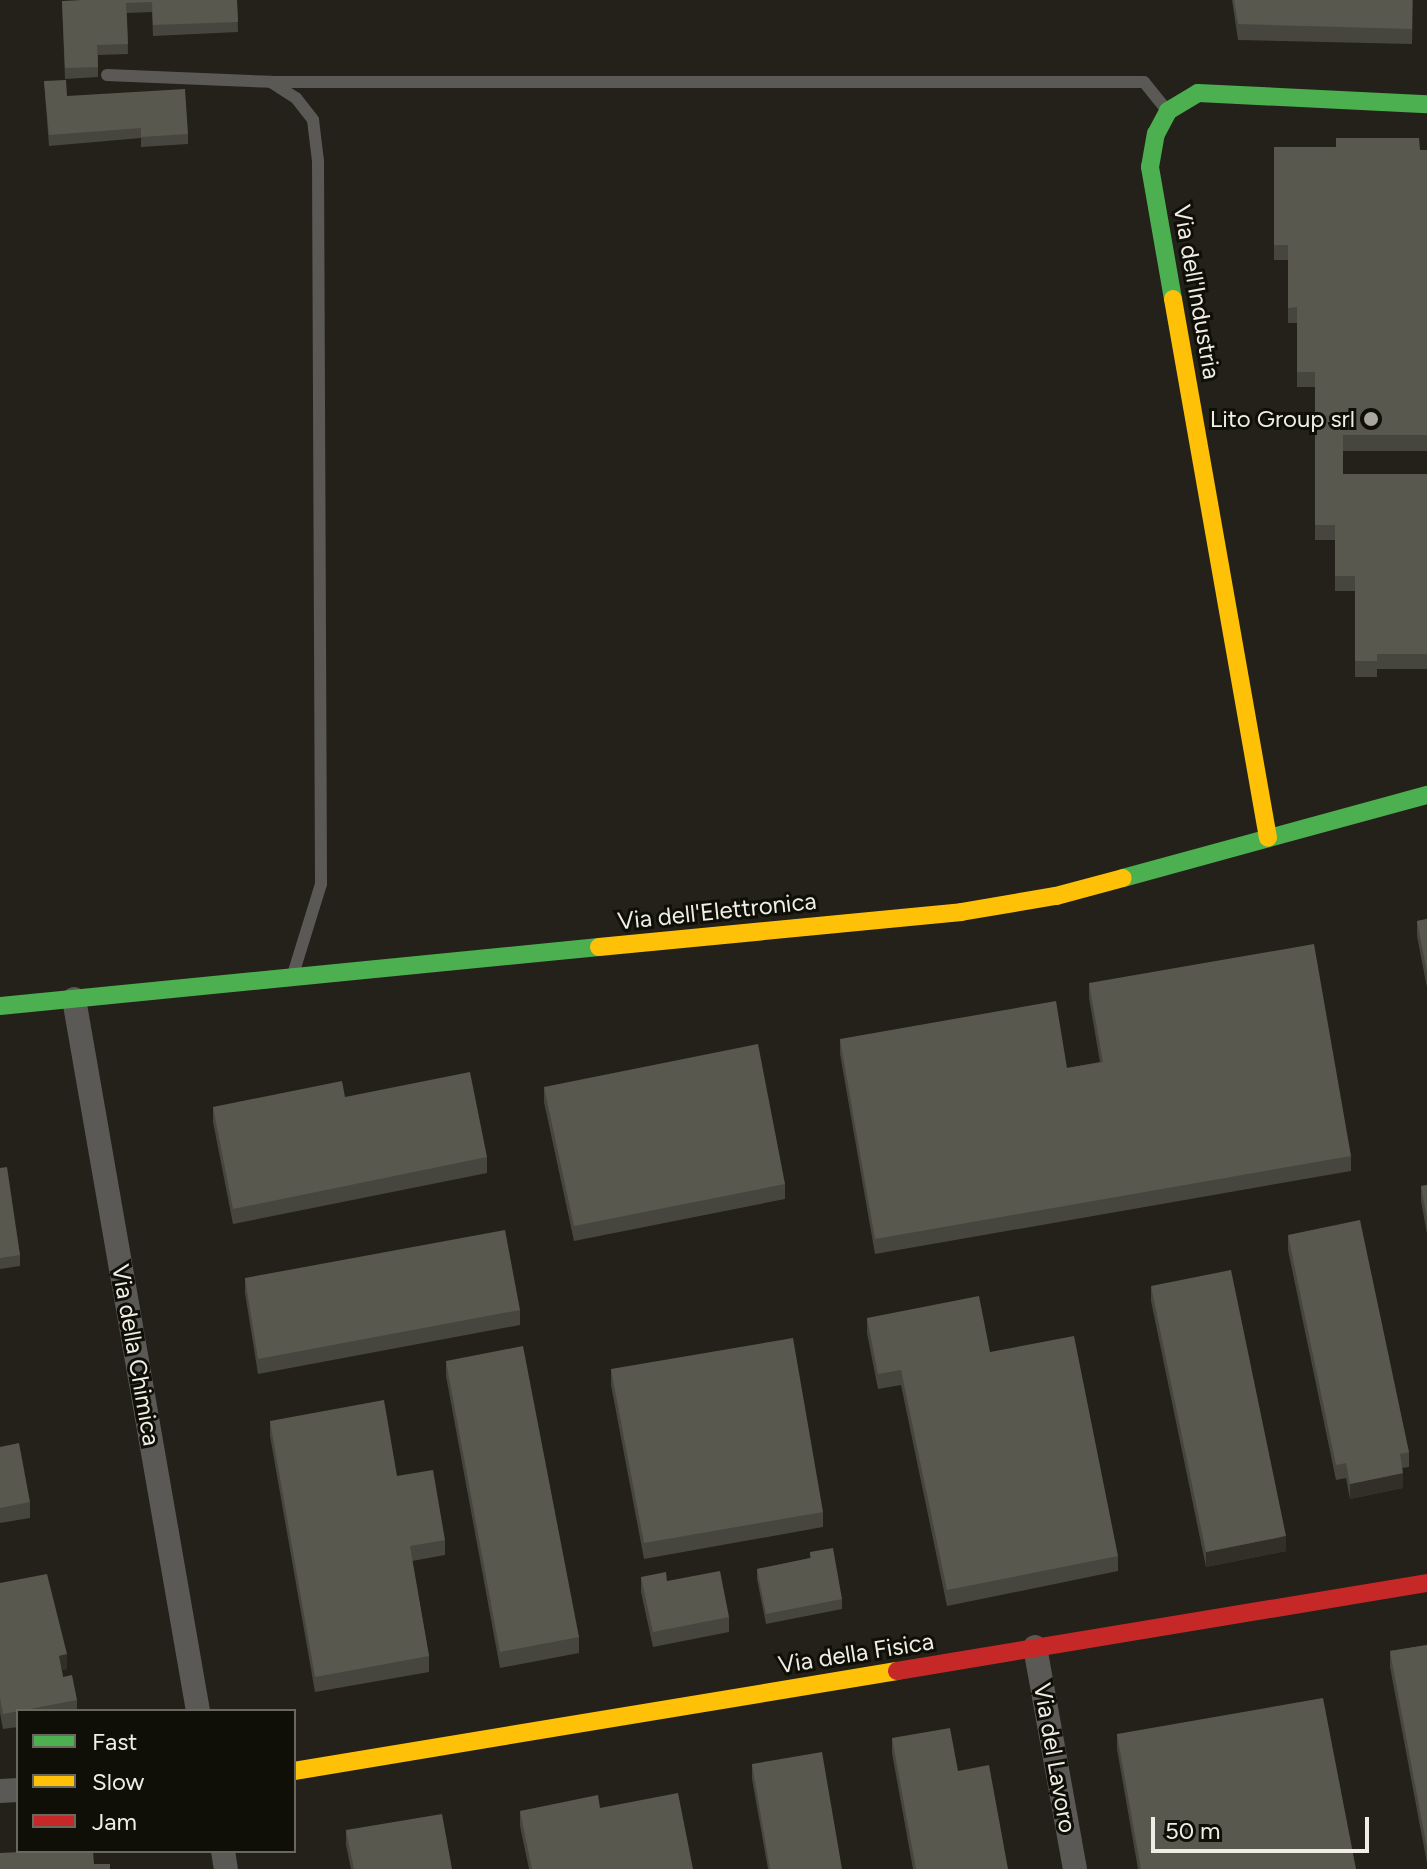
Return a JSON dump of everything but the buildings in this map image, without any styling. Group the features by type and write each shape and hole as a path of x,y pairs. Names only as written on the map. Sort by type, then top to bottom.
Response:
{"street":[{"path":"1168,111 1198,93 1427,104"},
{"name":"Via dell'Industria","path":"1168,111 1156,134 1150,167 1268,838"},
{"name":"Via dell'Elettronica","path":"0,1006 961,912 1056,896 1427,795"},
{"name":"Via della Chimica","path":"74,999 198,1709"},
{"name":"Via della Fisica","path":"296,1771 1427,1583"},
{"name":"Via del Lavoro","path":"1035,1647 1075,1869"}],"lane":[{"path":"107,75 271,82 1144,82 1168,111"},
{"path":"271,82 296,98 313,120 318,161 321,884 292,976"}],"traffic: fast":[{"path":"1173,299 1150,167 1156,134 1168,111 1198,93 1427,104"},
{"path":"1123,878 1427,795"},
{"path":"0,1006 599,947"}],"traffic: slow":[{"path":"1173,299 1268,838"},
{"path":"599,947 961,912 1056,896 1123,878"},
{"path":"296,1771 897,1671"}],"traffic: jam":[{"path":"897,1671 1427,1583"}],"place":[{"name":"Lito Group srl","path":"1371,419"}]}
